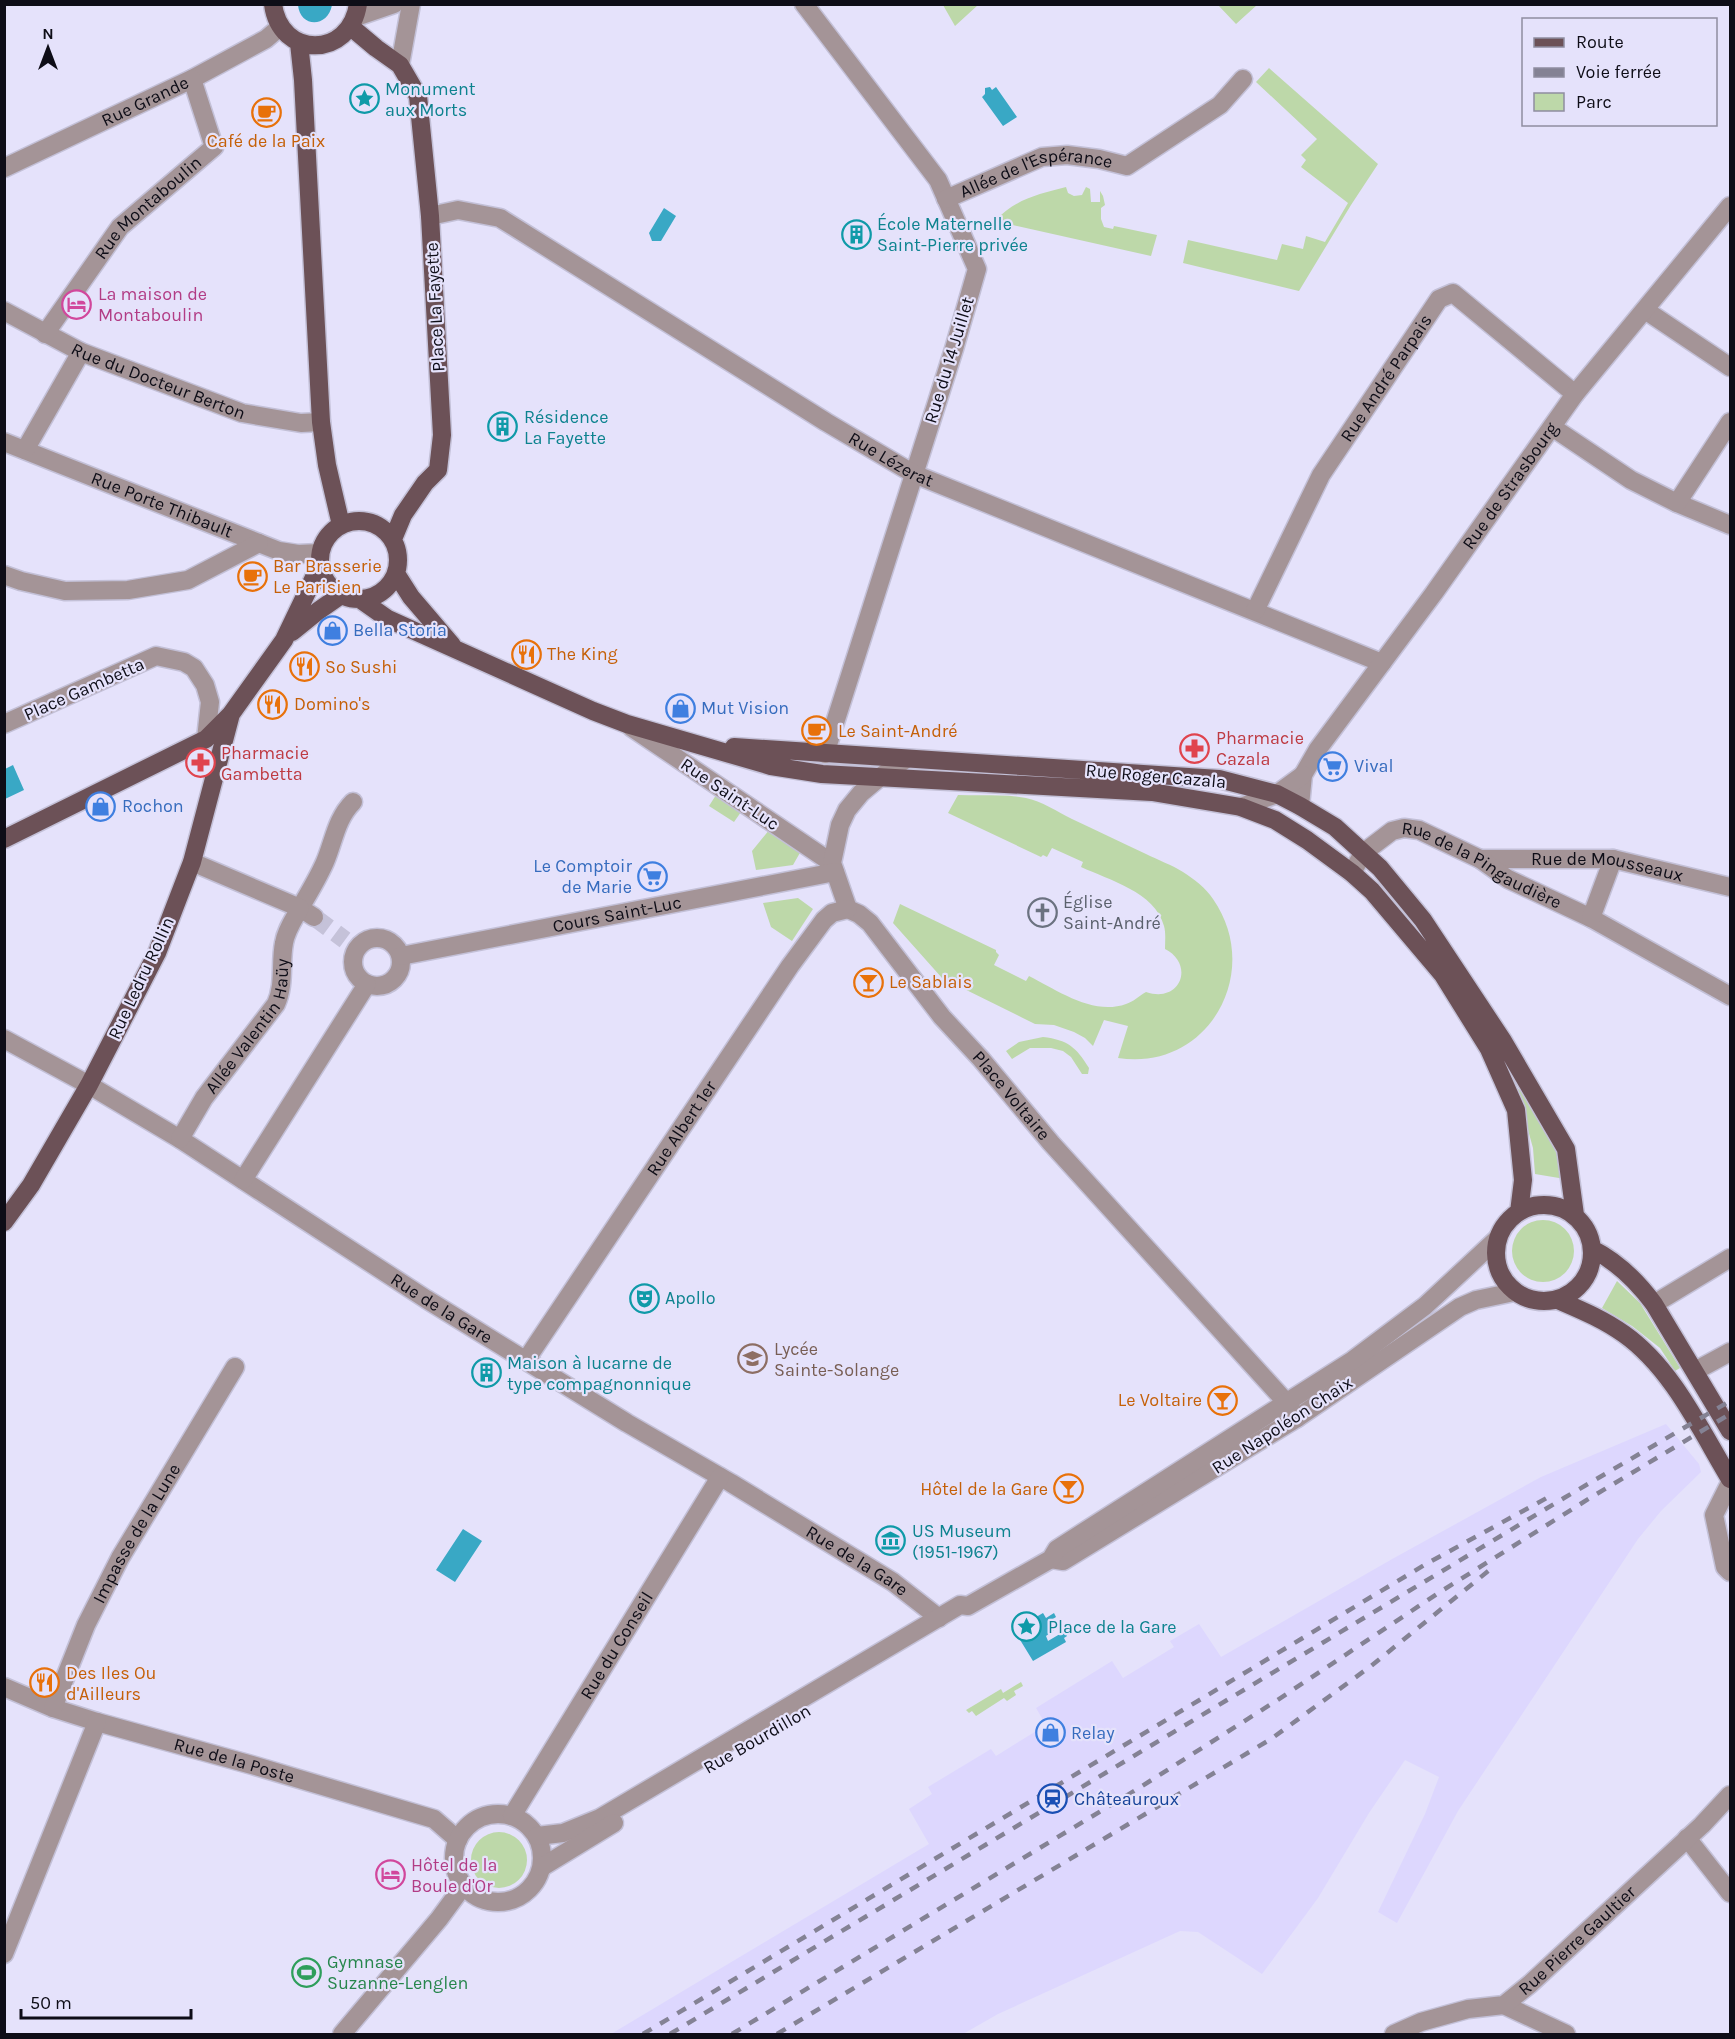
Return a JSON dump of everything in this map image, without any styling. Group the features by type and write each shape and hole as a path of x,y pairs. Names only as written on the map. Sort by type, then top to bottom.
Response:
{"main road":[{"path":"273,4 280,27 299,43 322,45 334,42 343,35 355,16"},
{"name":"Place La Fayette","path":"355,16 376,48 400,65 418,96 430,216 442,435 438,470 425,483 403,515 393,539"},
{"path":"299,43 303,80 321,422 327,465 341,525"},
{"path":"4,839 206,739 231,714 284,639 305,600 324,541 341,525 352,521 364,521 385,530 393,539 398,550 399,563 397,575 391,585 372,598 361,600 341,596 331,588 323,577 320,559"},
{"name":"Rue Saint-Luc","path":"397,575 411,597 455,648"},
{"path":"284,639 318,610 341,596"},
{"name":"Rue Saint-Luc","path":"361,600 388,619 627,724 771,766 822,774"},
{"name":"Rue Ledru Rollin","path":"4,1222 31,1185 89,1085 157,953 192,862 231,714"},
{"name":"Rue Saint-Luc","path":"699,744 825,754"},
{"name":"Rue Roger Cazala","path":"825,754 1219,779 1277,794 1335,827 1380,868 1423,920 1516,1063 1566,1149 1575,1215"},
{"name":"Rue Roger Cazala","path":"822,774 1152,792 1241,807 1275,820 1307,840 1352,873 1372,891 1443,975 1489,1049 1516,1110 1523,1180 1519,1212"},
{"path":"1547,1204 1575,1215 1587,1230 1592,1249 1591,1266 1584,1281 1573,1292 1558,1300 1542,1302 1527,1299 1514,1292 1504,1281 1497,1267 1495,1253 1503,1227 1519,1212 1532,1206 1547,1204"},
{"path":"1592,1249 1606,1256 1632,1277 1654,1304 1731,1431"},
{"path":"1558,1300 1593,1315 1623,1333 1650,1357 1673,1386 1731,1481"}],"street":[{"path":"355,16 394,4"},
{"path":"400,65 411,4"},
{"name":"Rue du 14 Juillet","path":"804,4 938,180 976,269 825,754"},
{"name":"Rue Grande","path":"4,168 192,79 266,39 280,27"},
{"name":"Rue Montaboulin","path":"45,334 120,226 214,147 192,79"},
{"name":"Allée de l'Espérance","path":"946,199 1042,157 1067,155 1128,166 1220,105 1243,79"},
{"name":"Rue de Strasbourg","path":"1241,807 1277,794 1303,775 1318,749 1575,394 1731,206"},
{"name":"Rue Lézerat","path":"430,216 458,210 500,218 826,422 914,474 1382,663"},
{"name":"Rue André Parpais","path":"1255,611 1321,475 1439,299 1453,293 1575,394"},
{"path":"1645,310 1731,367"},
{"name":"Rue du Docteur Berton","path":"4,311 81,352 242,413 301,423 321,422"},
{"path":"25,450 81,352"},
{"path":"1677,503 1731,422"},
{"path":"1552,427 1631,480 1677,503 1731,525"},
{"name":"Rue Porte Thibault","path":"4,442 279,551 320,559"},
{"path":"4,575 65,591 128,590 188,580 259,543"},
{"name":"Place Gambetta","path":"4,724 156,656 184,662 194,669 205,685 210,702 206,739"},
{"name":"Rue Saint-Luc","path":"627,724 834,868"},
{"path":"848,909 834,868 840,825 847,810 861,794 906,759"},
{"name":"Rue de Strasbourg","path":"1300,806 1303,775"},
{"name":"Allée Valentin Haüy","path":"180,1139 204,1098 276,1004 282,986 286,933 307,913 313,886 326,859 339,821 353,802"},
{"name":"Rue de la Pingaudière","path":"1352,873 1364,853 1392,831 1404,828 1419,830 1480,859 1508,879 1591,918 1731,996"},
{"name":"Rue de Mousseaux","path":"1480,859 1613,859 1731,887"},
{"path":"1591,918 1613,859"},
{"path":"192,862 307,913"},
{"name":"Cours Saint-Luc","path":"401,956 834,868"},
{"name":"Place Voltaire","path":"848,909 870,923 942,1017 981,1059 1040,1131 1286,1402 1297,1418"},
{"name":"Rue Albert 1er","path":"526,1360 790,966 824,920 832,913 848,909"},
{"path":"369,939 385,939 392,943 401,956 400,972 396,978 382,986 367,984 355,972 351,944 369,939"},
{"path":"243,1180 367,984"},
{"name":"Rue de la Gare","path":"4,1039 89,1085 180,1139 426,1299 892,1582 939,1617"},
{"name":"Rue Napoléon Chaix","path":"1110,1515 1353,1360 1425,1306 1498,1238"},
{"path":"1654,1304 1731,1258"},
{"name":"Rue Napoléon Chaix","path":"1051,1559 1063,1561 1297,1418 1460,1307 1476,1300 1514,1292"},
{"path":"1695,1371 1731,1352"},
{"name":"Impasse de la Lune","path":"53,1708 86,1625 120,1558 235,1367"},
{"name":"Rue du Conseil","path":"512,1815 720,1478"},
{"path":"1731,1481 1714,1515 1725,1568 1731,1572"},
{"name":"Rue Bourdillon","path":"537,1836 563,1833 600,1818 939,1617 960,1605 968,1606 1051,1559 1057,1549 1110,1515"},
{"name":"Rue Bourdillon","path":"542,1868 944,1628 966,1614 968,1606"},
{"name":"Rue de la Poste","path":"4,1687 53,1708 97,1722 434,1819 458,1840"},
{"path":"4,1954 97,1722"},
{"name":"Rue Pierre Gaultier","path":"1394,2034 1424,2028 1468,2009 1504,2005 1530,1984 1687,1839 1731,1795"},
{"path":"491,1814 512,1815 527,1824 537,1836 541,1846 542,1868 531,1888 518,1897 493,1901 477,1896 464,1885 454,1863 455,1847 471,1823 491,1814"},
{"path":"1687,1839 1731,1893"},
{"path":"342,2034 439,1919 464,1885"},
{"path":"1504,2005 1566,2034"}],"shaded area":[{"path":"1666,1424 1699,1464 1701,1472 1661,1511 1638,1539 1458,1811 1397,1923 1378,1912 1425,1814 1439,1777 1405,1760 1369,1813 1318,1898 1262,1974 1198,1932 1180,1931 998,2014 963,2034 611,2034 929,1844 909,1809 932,1794 928,1787 991,1749 996,1756 1046,1725 1036,1708 1112,1661 1123,1678 1174,1647 1170,1641 1199,1624 1221,1657 1541,1477"}],"green space":[{"path":"943,5 978,5 955,26"},
{"path":"1218,5 1257,5 1236,24"},
{"path":"1269,68 1378,164 1299,291 1183,263 1188,240 1277,260 1282,244 1303,249 1306,236 1325,242 1348,203 1301,167 1306,160 1301,155 1317,139 1256,82"},
{"path":"1066,187 1068,193 1074,196 1082,195 1086,187 1090,189 1091,202 1100,202 1100,191 1105,205 1101,208 1104,227 1113,229 1114,226 1157,235 1151,256 995,221 1019,202"},
{"path":"716,795 741,812 734,822 709,806"},
{"path":"958,795 1010,796 1038,802 1174,867 1203,887 1213,899 1227,927 1232,957 1229,985 1218,1011 1201,1033 1178,1049 1150,1058 1118,1058 1128,1026 1104,1020 1093,1046 1074,1032 1054,1025 1035,1024 942,978 893,923 900,904 996,950 999,955 994,965 1026,981 1029,976 1088,1004 1114,1007 1129,1003 1146,992 1158,994 1168,992 1180,981 1181,972 1180,964 1165,949 1165,929 1159,914 1141,896 1117,882 1081,867 1083,862 1052,848 1047,857 1043,855 1041,857 948,813"},
{"path":"770,829 801,851 793,865 756,870 752,851"},
{"path":"798,898 813,909 792,941 771,927 763,903"},
{"path":"1043,1037 1059,1040 1075,1050 1089,1068 1088,1074 1082,1074 1071,1057 1063,1051 1051,1048 1030,1048 1012,1059 1006,1051 1019,1042"},
{"path":"1516,1087 1523,1093 1553,1143 1565,1179 1535,1174 1533,1148"},
{"path":"1537,1220 1549,1220 1565,1229 1572,1239 1574,1251 1572,1263 1565,1273 1549,1282 1537,1282 1526,1277 1517,1268 1512,1257 1512,1245 1517,1234 1526,1225"},
{"path":"1617,1281 1640,1303 1680,1368 1675,1371 1660,1348 1632,1326 1602,1308"},
{"path":"1021,1682 1023,1686 1014,1691 1016,1695 1007,1701 1004,1698 976,1716 972,1711 969,1713 966,1710 1001,1689 1003,1693"},
{"path":"493,1832 505,1832 519,1840 527,1854 525,1871 519,1880 505,1888 493,1888 476,1876 471,1866 471,1854 483,1837"}],"water":[{"path":"332,4 325,18 314,22 304,18 298,5"},
{"path":"990,87 992,90 996,87 1017,117 1003,126 982,97 985,94 985,88"},
{"path":"664,208 676,216 661,241 652,241 649,233"},
{"path":"13,765 24,790 5,799 5,769"},
{"path":"463,1529 482,1541 455,1582 436,1570"},
{"path":"1043,1613 1046,1618 1054,1613 1056,1617 1048,1622 1052,1627 1055,1625 1057,1628 1046,1636 1048,1641 1065,1631 1066,1642 1033,1661 1014,1630"}],"tunnel":[{"path":"314,917 345,940"}],"railway":[{"path":"670,2034 1564,1498 1730,1401"},
{"path":"732,2034 1139,1788 1276,1701 1440,1592 1730,1414"},
{"path":"643,2034 1426,1564 1554,1494"},
{"path":"777,2034 1271,1739 1371,1666 1492,1568"}],"place":[{"name":"Monument aux Morts","path":"364,99"},
{"name":"Café de la Paix","path":"266,112"},
{"name":"École Maternelle Saint-Pierre privée","path":"856,234"},
{"name":"La maison de Montaboulin","path":"77,304"},
{"name":"Résidence La Fayette","path":"503,427"},
{"name":"Bar Brasserie Le Parisien","path":"252,576"},
{"name":"Bella Storia","path":"332,630"},
{"name":"The King","path":"526,654"},
{"name":"So Sushi","path":"304,667"},
{"name":"Domino's","path":"273,704"},
{"name":"Mut Vision","path":"680,708"},
{"name":"Le Saint-André","path":"817,731"},
{"name":"Pharmacie Cazala","path":"1195,748"},
{"name":"Pharmacie Gambetta","path":"200,763"},
{"name":"Vival","path":"1333,766"},
{"name":"Rochon","path":"101,806"},
{"name":"Le Comptoir de Marie","path":"653,876"},
{"name":"Église Saint-André","path":"1042,912"},
{"name":"Le Sablais","path":"868,982"},
{"name":"Apollo","path":"644,1298"},
{"name":"Lycée Sainte-Solange","path":"753,1359"},
{"name":"Maison à lucarne de type compagnonnique","path":"486,1373"},
{"name":"Le Voltaire","path":"1223,1400"},
{"name":"Hôtel de la Gare","path":"1069,1489"},
{"name":"US Museum (1951-1967)","path":"891,1541"},
{"name":"Place de la Gare","path":"1027,1627"},
{"name":"Des Iles Ou d'Ailleurs","path":"45,1683"},
{"name":"Relay","path":"1050,1733"},
{"name":"Châteauroux","path":"1053,1799"},
{"name":"Hôtel de la Boule d'Or","path":"390,1875"},
{"name":"Gymnase Suzanne-Lenglen","path":"306,1972"}]}
